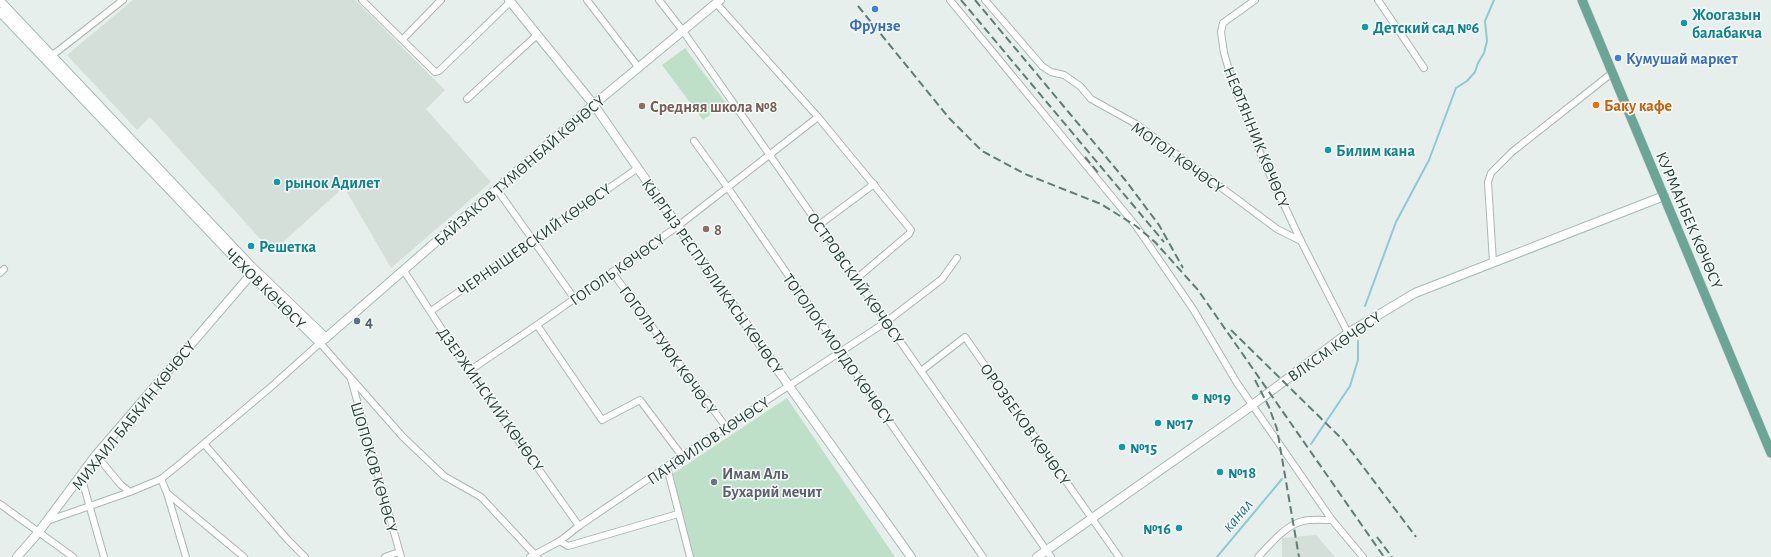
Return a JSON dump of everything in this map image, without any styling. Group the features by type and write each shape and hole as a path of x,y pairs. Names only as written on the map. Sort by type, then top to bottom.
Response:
{"main road":[{"name":"КУРМАНБЕК КӨЧӨСҮ","path":"1582,0 1771,453"},
{"name":"ЧЕХОВ КӨЧӨСҮ","path":"0,1 50,57 254,273 323,340"},
{"name":"КЫРГЫЗ РЕСПУБЛИКАСЫ КӨЧӨСҮ","path":"509,1 594,105 789,386 911,557"},
{"name":"БАЙЗАКОВ ТҮМӨНБАЙ КӨЧӨСҮ","path":"323,340 496,188 718,2"},
{"name":"ЧЕХОВ КӨЧӨСҮ","path":"0,12 50,57"},
{"name":"ВЛКСМ КӨЧӨСҮ","path":"1037,557 1048,554 1092,519 1252,405 1348,333 1416,292 1664,196"},
{"name":"МИХАИЛ БАБКИН КӨЧӨСҮ","path":"17,557 38,533 96,455 254,273"}],"street":[{"path":"50,57 123,0"},
{"path":"362,0 435,72 439,71 509,1"},
{"path":"403,40 440,0"},
{"path":"587,0 639,68"},
{"name":"ОСТРОВСКИЙ КӨЧӨСҮ","path":"659,0 683,31 1048,554"},
{"path":"950,0 1136,226 1193,309 1252,405 1332,520 1363,557"},
{"name":"МОГОЛ КӨЧӨСҮ","path":"985,0 1042,66 1051,72 1064,75 1080,86 1091,99 1142,128 1277,230 1301,241"},
{"name":"НЕФТЯННИК КӨЧӨСҮ","path":"1255,0 1223,23 1221,32 1224,53 1232,80 1262,158 1301,241"},
{"path":"1378,0 1424,68"},
{"path":"718,2 818,117 912,230 856,279"},
{"path":"466,99 537,35"},
{"path":"1493,262 1488,182 1491,173 1512,152 1612,73"},
{"name":"ГОГОЛЬ КӨЧӨСҮ","path":"469,371 538,325 574,298 678,226 818,117"},
{"name":"ТОГОЛОК МОЛДО КӨЧӨСҮ","path":"694,141 983,557"},
{"name":"ЧЕРНЫШЕВСКИЙ КӨЧӨСҮ","path":"431,311 533,239 638,168"},
{"path":"819,225 874,184"},
{"path":"496,188 574,298"},
{"path":"1301,241 1348,333"},
{"name":"ПАНФИЛОВ КӨЧӨСҮ","path":"534,556 560,541 579,526 682,456 886,322 942,280 957,258"},
{"name":"ДЗЕРЖИНСКИЙ КӨЧӨСҮ","path":"404,270 469,371 579,526"},
{"name":"ГОГОЛЬ ТУЮК КӨЧӨСҮ","path":"612,272 726,427"},
{"path":"538,325 602,420 640,400 682,456"},
{"name":"ОРОЗБЕКОВ КӨЧӨСҮ","path":"921,371 965,337 1119,557"},
{"path":"47,521 130,492 161,479 205,445 323,340"},
{"name":"ЧЕХОВ КӨЧӨСҮ","path":"323,340 350,377 403,437 444,476 481,497 534,556"},
{"name":"ШОПОКОВ КӨЧӨСҮ","path":"350,377 400,554"},
{"path":"205,445 288,540 305,557"},
{"path":"96,455 121,485 130,492"},
{"path":"667,467 690,557"},
{"path":"81,476 104,557"},
{"path":"161,479 167,493 186,557"},
{"path":"167,493 244,557"},
{"path":"0,504 73,557"},
{"path":"560,541 568,546 678,514"},
{"path":"1258,557 1278,536 1294,525 1304,521 1332,520"},
{"path":"385,557 400,554"}],"shaded area":[{"path":"133,0 355,0 445,90 426,109 491,182 391,268 344,187 272,252 150,117 137,130 67,55"},
{"path":"1316,535 1335,557 1282,557 1282,538"}],"green space":[{"path":"685,48 726,103 703,120 662,65"},
{"path":"787,398 895,557 694,557 671,475"}],"waterway":[{"path":"1365,306 1396,222 1429,160 1456,88 1467,81 1475,72 1484,53 1487,41 1485,21 1494,0"},
{"path":"1311,444 1350,386 1358,360 1358,341"},
{"name":"канал","path":"1217,557 1282,479"}],"railway":[{"path":"961,0 1164,242"},
{"path":"975,0 1126,181 1159,225 1183,268"},
{"path":"858,6 949,118 982,151 1025,174 1101,204 1136,226 1155,242 1198,290 1384,557"},
{"path":"1085,157 1100,175"},
{"path":"1231,330 1343,440 1416,537"},
{"path":"1255,380 1269,407 1277,429 1299,557"},
{"path":"1377,537 1392,557"}],"place":[{"name":"Фрунзе","path":"875,9"},
{"name":"Жоогазын балабакча","path":"1684,23"},
{"name":"Детский сад №6","path":"1365,27"},
{"name":"Кумушай маркет","path":"1618,58"},
{"name":"Баку кафе","path":"1596,105"},
{"name":"Средняя школа №8","path":"642,106"},
{"name":"Билим кана","path":"1328,150"},
{"name":"рынок Адилет","path":"277,182"},
{"name":"8","path":"706,229"},
{"name":"Решетка","path":"251,246"},
{"name":"4","path":"357,321"},
{"name":"№19","path":"1195,397"},
{"name":"№17","path":"1158,423"},
{"name":"№15","path":"1122,447"},
{"name":"№18","path":"1220,472"},
{"name":"Имам Аль Бухарий мечит","path":"714,482"},
{"name":"№16","path":"1179,528"}]}
